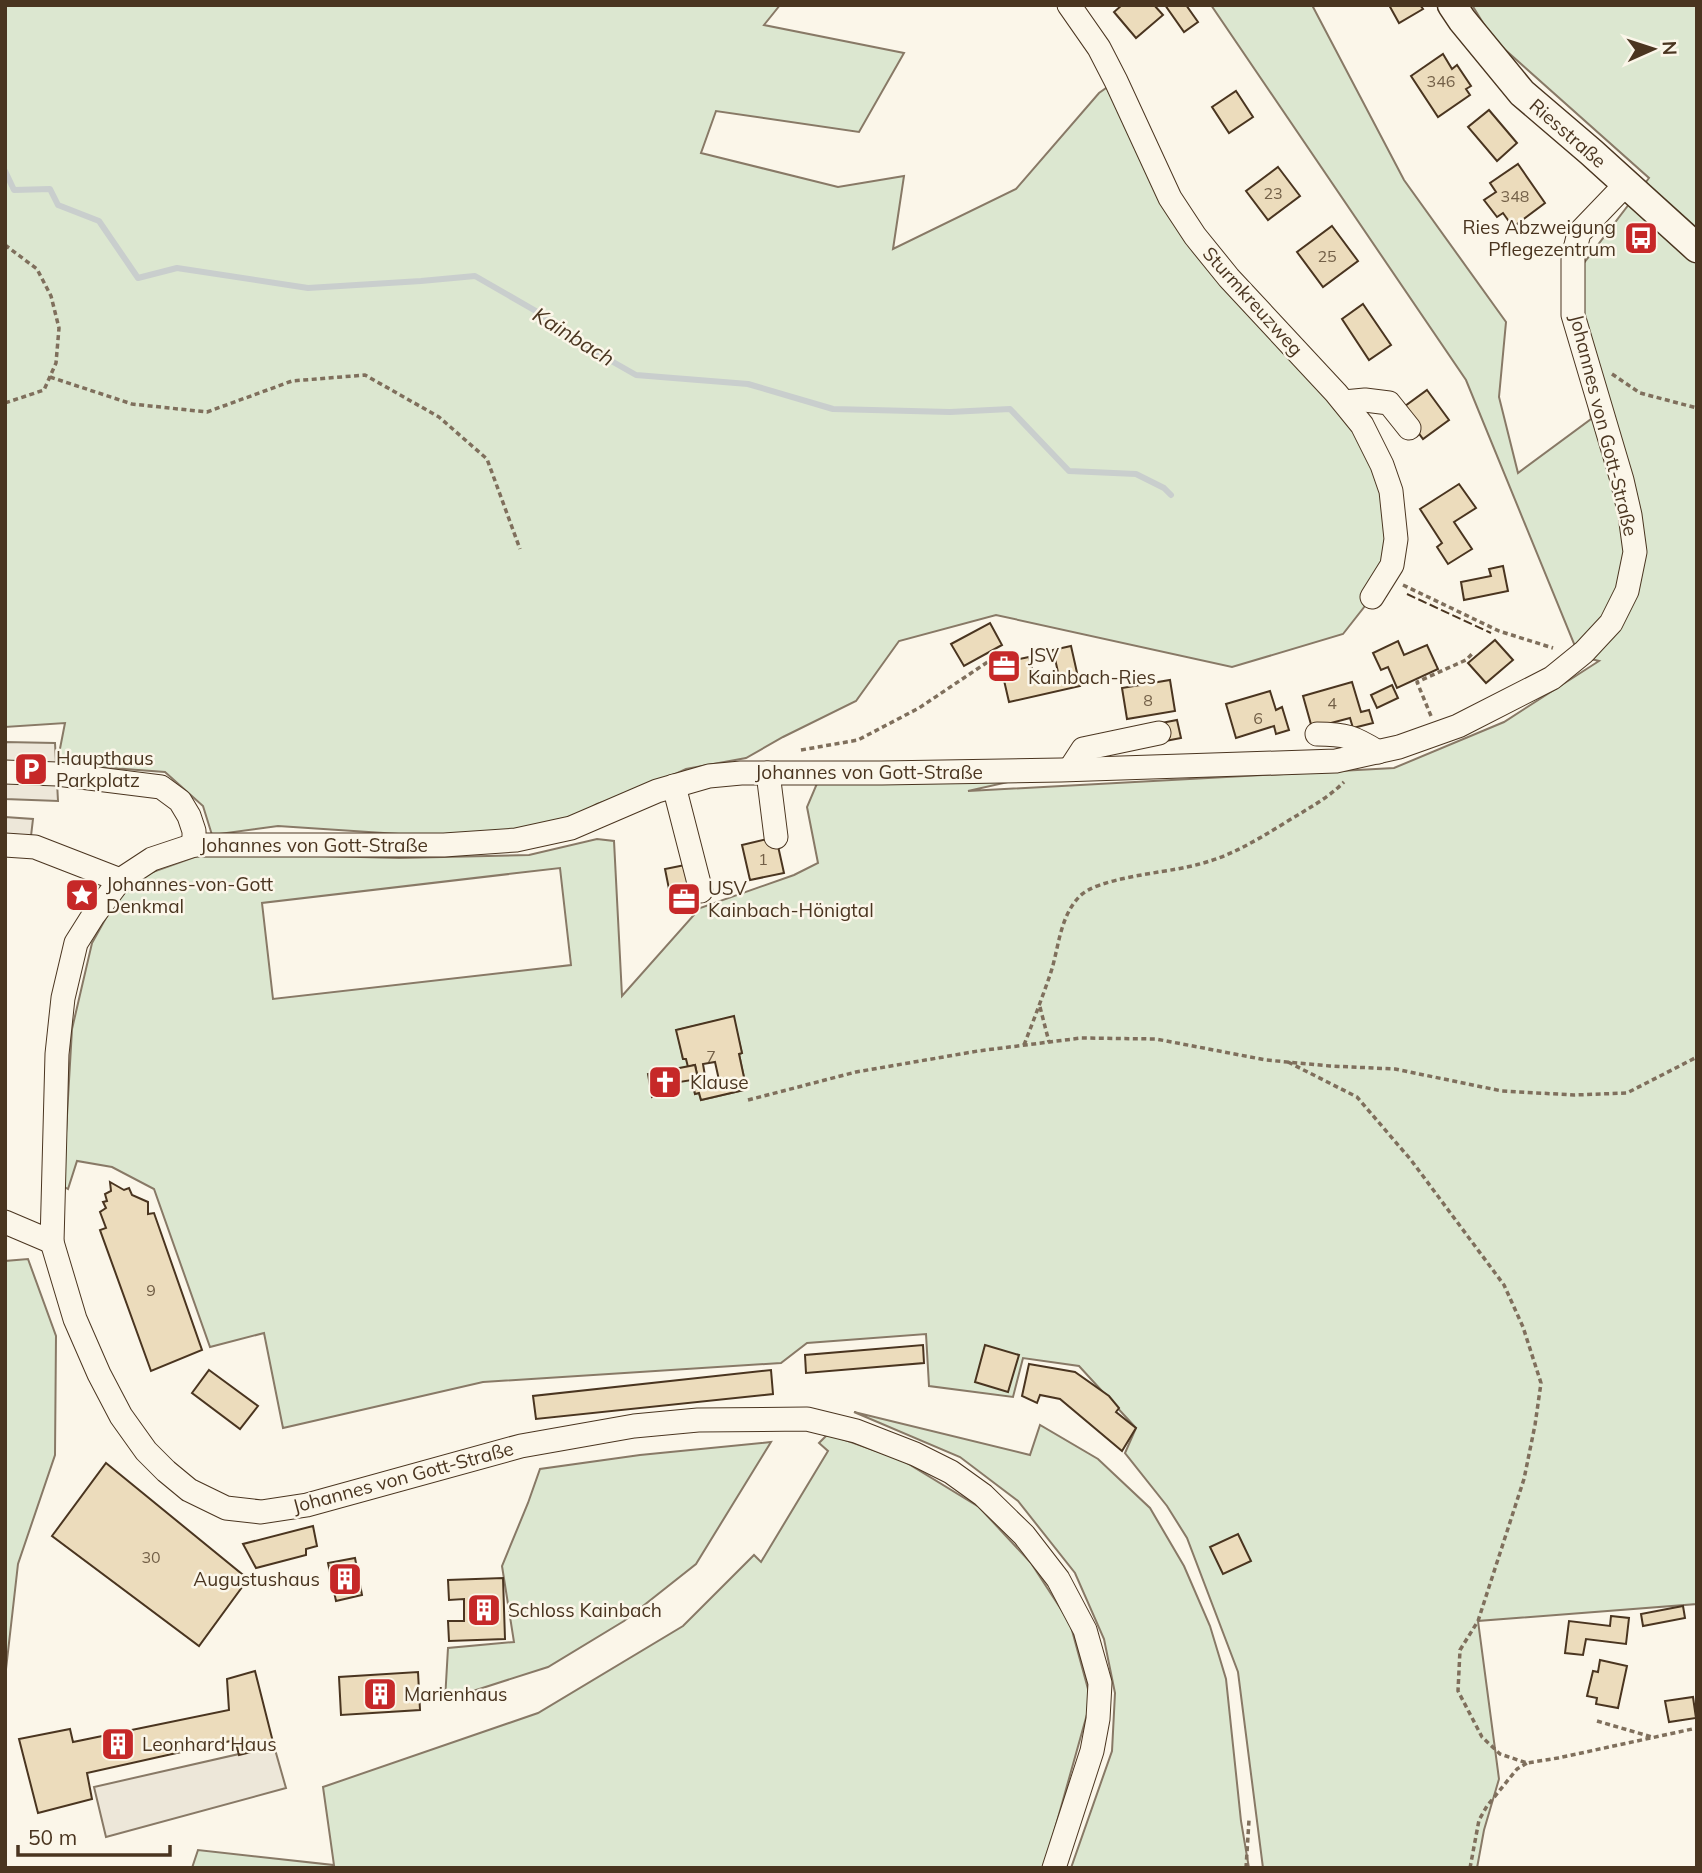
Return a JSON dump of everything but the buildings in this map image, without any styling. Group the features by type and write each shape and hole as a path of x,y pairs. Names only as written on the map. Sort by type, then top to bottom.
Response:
{"main road":[{"name":"Riesstraße","path":"1452,5 1522,93 1697,248"}],"street":[{"name":"Sturmkreuzweg","path":"1069,5 1099,48 1170,198 1195,236 1362,425 1382,465 1391,491 1396,539 1392,565 1372,597"},
{"name":"Johannes von Gott-Straße","path":"1054,1868 1092,1751 1098,1719 1100,1683 1085,1630 1058,1579 1024,1535 983,1494 951,1472 915,1454 856,1431 807,1419 698,1420 634,1426 521,1446 307,1505 261,1512 226,1508 189,1490 166,1471 146,1451 121,1416 99,1374 75,1319 52,1242 57,1054 64,998 76,943 120,880 152,859 194,845 444,845 516,840 571,828 657,791 709,776 741,773 1070,769 1336,761 1399,747 1458,726 1552,678 1579,656 1611,622 1627,590 1635,551 1630,515 1573,315 1573,257 1579,233 1626,184"},
{"path":"1344,402 1365,400 1389,403 1409,429"},
{"path":"1070,769 1083,749 1159,733"},
{"path":"1317,734 1337,734 1358,739 1378,752"},
{"path":"5,772 57,774 161,787 180,801 190,816 194,845"},
{"path":"768,773 776,837"},
{"path":"674,786 701,891"},
{"path":"5,845 35,847 120,880"},
{"path":"5,1222 52,1242"}],"path":[{"path":"5,245 37,269 51,296 60,328 56,363 44,390 5,403"},
{"path":"1586,357 1640,393 1697,408"},
{"path":"50,377 132,404 206,412 292,381 365,375 439,417 487,459 520,550"},
{"path":"1386,575 1499,631 1579,656"},
{"path":"791,752 858,740 919,708 1001,653"},
{"path":"1438,733 1417,682 1466,660 1473,653"},
{"path":"1024,1045 1051,973 1064,921 1080,895 1132,877 1188,867 1226,856 1250,845 1320,803"},
{"path":"1039,1005 1049,1042"},
{"path":"748,1100 856,1072 978,1051 1081,1038 1156,1039 1266,1060 1395,1069 1502,1091 1574,1095 1627,1093 1697,1057"},
{"path":"1287,1062 1357,1097 1411,1160 1504,1285 1522,1327 1541,1383 1535,1424 1524,1479 1478,1621 1460,1650 1458,1691 1482,1737 1500,1754 1527,1763"},
{"path":"1597,1721 1654,1737"},
{"path":"1470,1868 1479,1820 1487,1805 1517,1769 1527,1763 1697,1728"},
{"path":"1246,1868 1249,1820"}],"green space":[{"path":"5,5 780,5 764,25 904,53 859,132 716,111 701,153 838,187 904,176 893,249 1016,189 1099,93 1116,81 1170,198 1362,425 1396,539 1372,597 1343,634 1232,667 996,615 899,641 856,701 746,758 686,769 639,791 597,804 569,820 512,832 414,835 278,826 212,835 203,806 165,772 57,764 65,723 5,727"},
{"path":"1211,5 1312,5 1404,180 1506,322 1499,397 1518,473 1591,419 1573,315 1584,263 1649,178 1493,39 1472,5 1697,5 1697,1604 1478,1621 1499,1779 1484,1830 1477,1868 1263,1868 1238,1672 1187,1538 1167,1506 1125,1453 1136,1428 1079,1366 1023,1358 1013,1397 929,1386 926,1334 807,1343 781,1363 483,1382 283,1428 264,1333 210,1347 154,1189 112,1167 77,1161 68,1189 61,1185 72,1029 92,943 111,909 126,891 147,874 206,853 399,858 529,855 597,839 614,841 622,996 700,908 794,875 818,863 807,807 821,774 1061,770 968,791 1394,768 1504,722 1599,661 1579,656 1466,380","holes":["560,868 571,965 273,999 262,903","733,1017 742,1053 739,1054 744,1090 701,1100 699,1093 695,1094 692,1081 698,1079 686,1059 683,1059 677,1030"]},
{"path":"28,1259 56,1336 55,1455 18,1564 5,1678 5,1261"},
{"path":"854,1412 1030,1455 1040,1425 1098,1459 1150,1508 1184,1566 1210,1626 1226,1679 1241,1821 1249,1868 1071,1868 1112,1751 1115,1693 1104,1639 1075,1573 1018,1501 960,1457"},
{"path":"828,1434 902,1460 979,1507 1031,1563 1070,1623 1091,1700 1044,1868 192,1868 198,1850 334,1865 323,1787 538,1713 683,1626 754,1555 761,1562 828,1451 819,1443"},
{"path":"771,1442 696,1564 624,1621 548,1667 445,1700 448,1648 514,1642 502,1566 540,1469 640,1455"}],"shaded area":[{"name":"Haupthaus Parkplatz","path":"5,742 55,743 58,801 5,799"},
{"path":"5,817 33,819 31,836 5,834"},
{"path":"274,1746 286,1788 106,1837 94,1787"}],"waterway":[{"name":"Kainbach","path":"5,171 14,190 50,189 58,205 99,221 138,278 177,268 308,288 475,276 541,314 578,342 636,375 748,384 833,409 950,412 1010,409 1069,471 1136,474 1164,488 1171,495"}],"fence":[{"path":"1407,594 1491,633"}],"place":[{"name":"Ries Abzweigung Pflegezentrum","path":"1641,238"},
{"name":"JSV Kainbach-Ries","path":"1004,666"},
{"name":"Haupthaus Parkplatz","path":"31,769"},
{"name":"Johannes-von-Gott Denkmal","path":"82,895"},
{"name":"USV Kainbach-Hönigtal","path":"684,899"},
{"name":"Klause","path":"665,1082"},
{"name":"Augustushaus","path":"345,1579"},
{"name":"Schloss Kainbach","path":"484,1610"},
{"name":"Marienhaus","path":"380,1694"},
{"name":"Leonhard Haus","path":"118,1744"}]}
